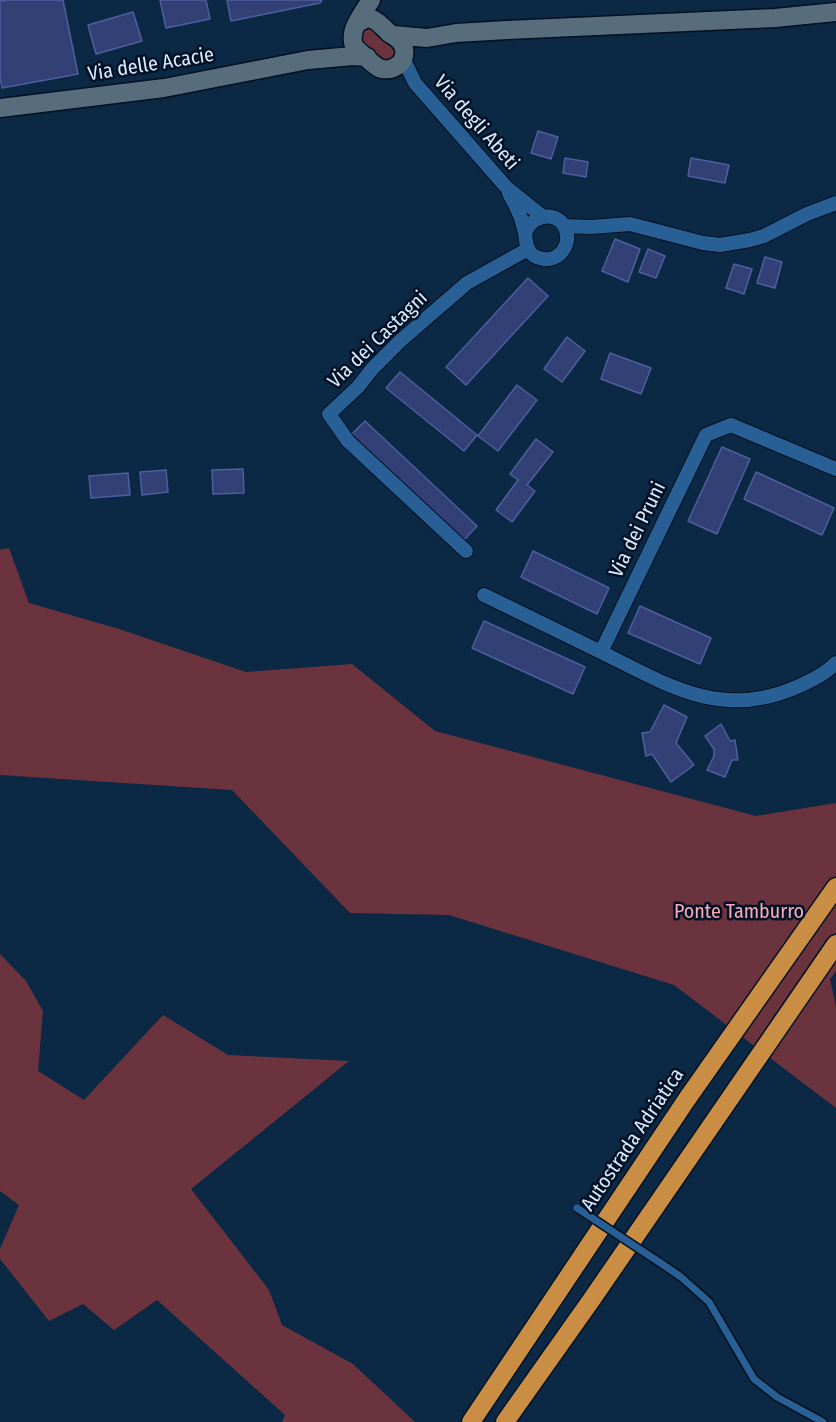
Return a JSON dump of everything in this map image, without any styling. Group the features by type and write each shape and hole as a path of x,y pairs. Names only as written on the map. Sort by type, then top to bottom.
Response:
{"highway":[{"name":"Autostrada Adriatica","path":"471,1422 687,1099 836,886"},
{"path":"505,1422 836,944"}],"street":[{"name":"Via delle Acacie","path":"308,60 342,40 355,27 371,0"},
{"path":"379,0 378,12 387,29 427,38 497,30 775,18 836,12"},
{"path":"399,60 401,42 387,29 371,19 361,21 355,27 352,40 354,46 380,68 399,60 427,38"},
{"name":"Via delle Acacie","path":"0,108 164,88 308,60 367,57"},
{"name":"Via degli Abeti","path":"399,60 415,83 507,188 543,216 555,218 564,226 591,227 630,224 703,243 720,245 764,236 807,214 836,203"},
{"name":"Via degli Abeti","path":"507,188 520,215 528,249 537,257 550,259 561,253 567,243 591,227"},
{"path":"525,233 531,222 543,216"},
{"path":"564,226 567,243"},
{"name":"Via dei Castagni","path":"466,551 348,441 329,414 358,387 400,341 466,283 528,249"},
{"name":"Via dei Pruni","path":"601,652 706,435 731,425 836,469"},
{"path":"484,595 669,685 695,695 725,701 741,701 777,695 805,684 836,663"}],"lane":[{"path":"578,1208 681,1277 709,1302 754,1379 777,1397 823,1422"}],"green space":[{"path":"370,29 395,51 394,57 387,61 362,41 361,36 364,31"},
{"name":"Ponte Tamburro","path":"9,548 29,603 119,629 246,672 352,664 435,731 756,816 836,803 836,971 830,979 836,1007 836,1108 674,985 449,915 350,913 232,790 0,775 0,550"},
{"path":"0,954 26,981 43,1011 38,1071 84,1100 163,1015 228,1055 349,1061 191,1189 269,1290 282,1325 353,1364 415,1422 282,1422 285,1415 157,1300 114,1330 83,1304 49,1321 0,1259 0,1249 19,1205 0,1191"}],"building":[{"path":"63,0 78,74 2,88 0,1"},
{"path":"160,0 206,0 210,19 166,28"},
{"path":"227,0 322,0 320,3 231,21"},
{"path":"133,12 142,41 96,54 88,25"},
{"path":"538,131 558,137 551,159 531,153"},
{"path":"565,158 588,162 586,177 563,173"},
{"path":"691,158 729,165 725,183 688,176"},
{"path":"615,239 640,249 628,282 602,271"},
{"path":"648,249 665,256 656,278 639,272"},
{"path":"765,257 782,262 775,288 757,283"},
{"path":"734,264 752,269 744,294 726,288"},
{"path":"528,278 548,296 466,385 446,367"},
{"path":"567,337 585,351 562,382 544,369"},
{"path":"610,353 651,368 641,394 601,379"},
{"path":"400,372 477,435 464,451 386,388"},
{"path":"517,385 537,400 498,451 478,436"},
{"path":"365,421 477,526 464,540 351,435"},
{"path":"536,439 553,452 527,485 535,491 512,522 496,510 518,480 510,474"},
{"path":"722,447 750,459 717,534 688,521"},
{"path":"243,469 244,493 213,494 212,470"},
{"path":"166,470 168,492 142,495 140,472"},
{"path":"756,472 834,508 822,535 744,499"},
{"path":"128,473 130,495 91,498 89,476"},
{"path":"533,551 609,588 597,614 521,577"},
{"path":"640,606 711,638 700,664 628,633"},
{"path":"484,621 585,667 573,694 472,648"},
{"path":"664,705 687,717 676,743 694,765 671,782 652,754 646,756 642,733 650,732"},
{"path":"721,724 730,741 735,740 738,760 732,760 725,777 707,770 714,756 714,749 705,736"}]}
